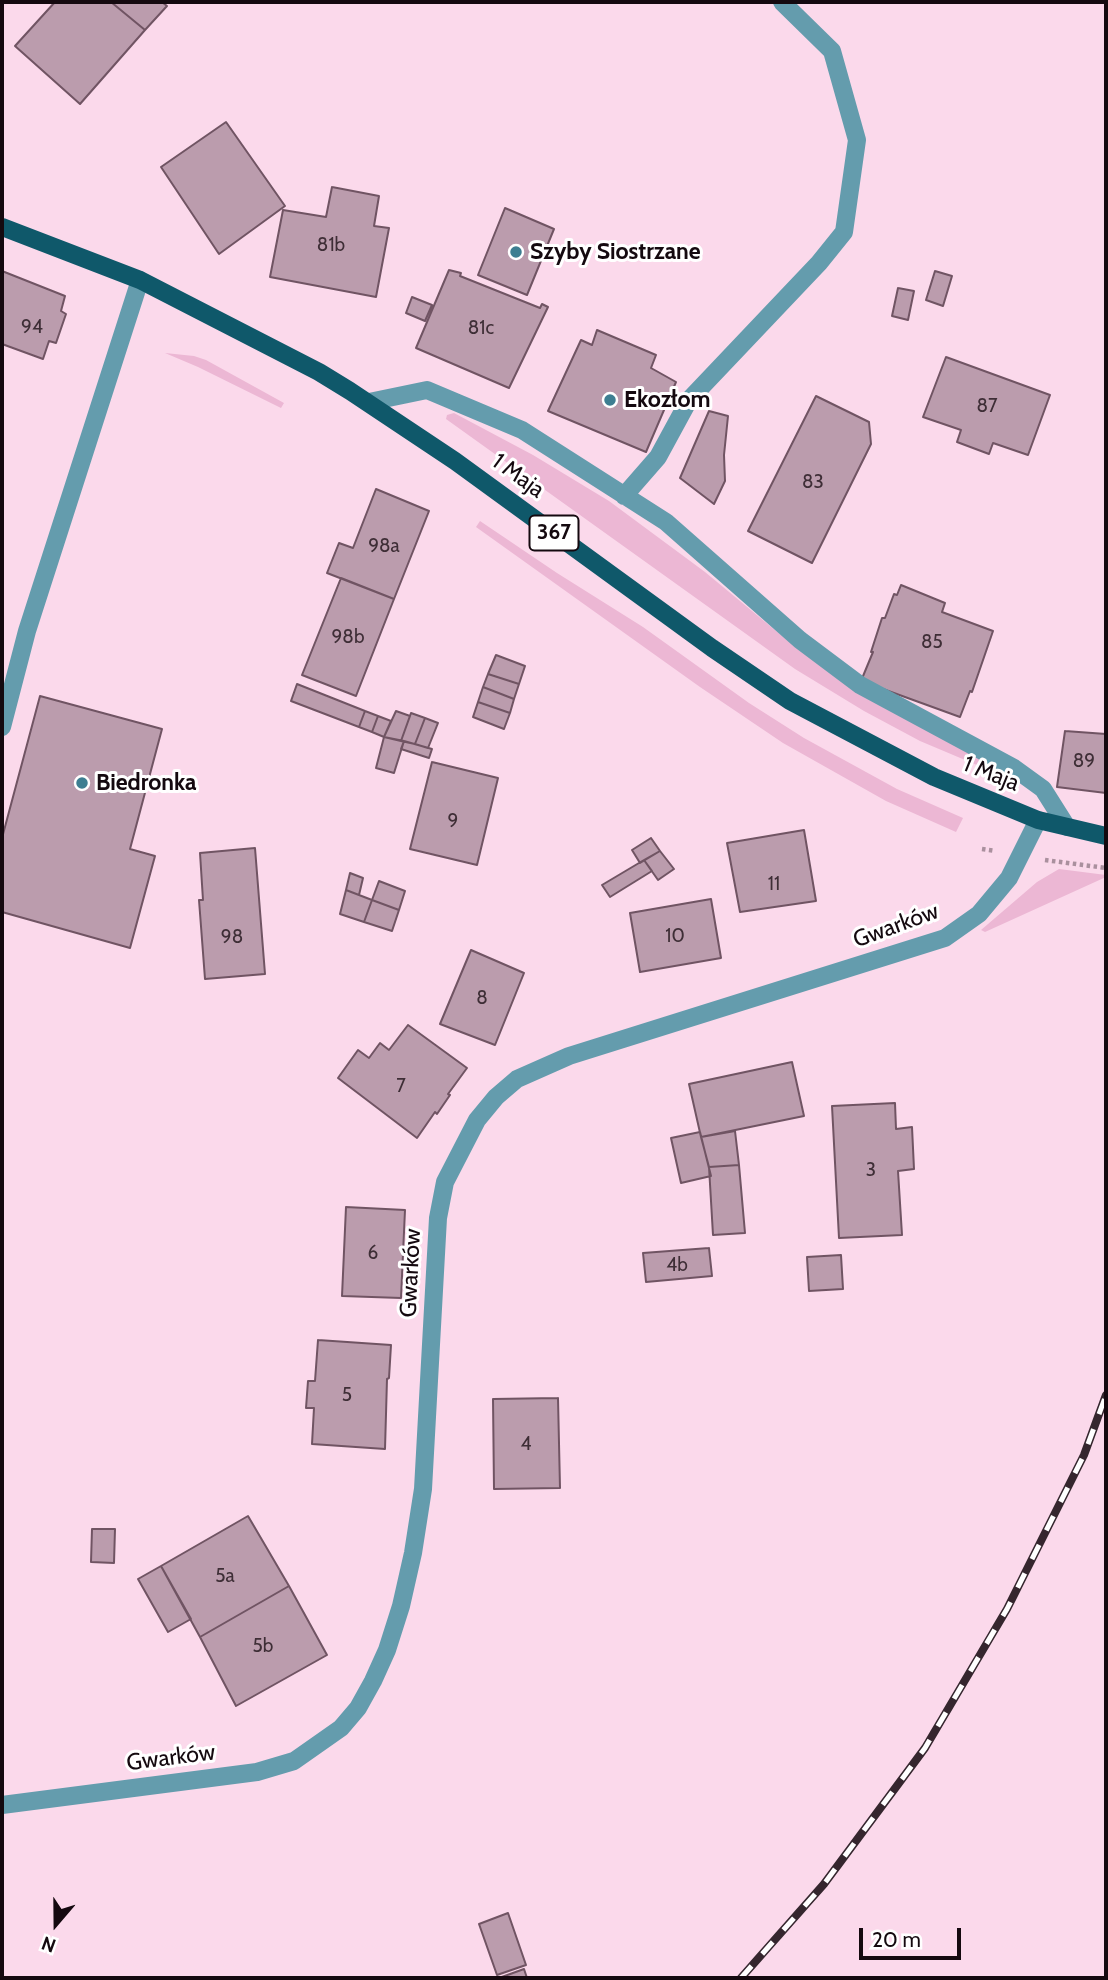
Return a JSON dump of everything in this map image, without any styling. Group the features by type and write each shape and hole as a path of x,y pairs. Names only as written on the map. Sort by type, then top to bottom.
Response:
{"main road":[{"name":"1 Maja","path":"2,227 140,280 319,372 369,402 790,701 934,778 1038,820 1106,836"}],"street":[{"path":"624,496 657,457 689,400 819,263 844,232 857,139 832,51 782,2"},
{"path":"2,727 27,631 140,280"},
{"path":"369,402 427,390 522,430 666,523 800,640 860,685 1014,768 1044,789 1067,827"},
{"name":"Gwarków","path":"2,1805 257,1772 294,1761 341,1728 358,1708 387,1650 410,1566 423,1489 438,1218 445,1182 477,1120 496,1097 517,1079 569,1056 945,938 979,914 1009,878 1038,820"}],"shaded area":[{"path":"165,353 206,360 284,403 281,408"},
{"path":"454,413 533,455 609,501 705,572 787,640 990,761 989,765 985,764 984,768 920,741 795,669 446,419 447,415"},
{"path":"480,521 643,627 749,703 804,738 897,789 963,818 956,832 886,801 783,743 476,527"},
{"path":"1059,869 1106,877 985,932 981,930 1037,882"}],"building":[{"path":"55,2 111,2 145,30 80,104 15,46"},
{"path":"111,2 162,2 167,6 145,30"},
{"path":"226,122 285,206 219,254 161,167"},
{"path":"332,187 379,196 374,226 389,228 376,297 270,277 283,210 326,217"},
{"name":"Szyby Siostrzane","path":"505,208 554,229 527,295 478,275"},
{"path":"449,270 540,308 542,304 548,307 509,388 416,348"},
{"path":"2,271 65,296 61,311 66,314 56,343 49,341 43,359 2,344"},
{"path":"935,271 952,276 943,306 926,300"},
{"path":"898,288 914,291 908,320 892,316"},
{"path":"412,297 432,305 425,321 406,313"},
{"name":"Ekozłom","path":"597,330 656,355 651,368 676,382 646,452 548,411 581,340 592,345"},
{"path":"946,357 1050,395 1028,455 993,443 989,454 957,442 961,430 923,417"},
{"path":"816,396 869,422 871,444 812,563 748,531"},
{"path":"709,411 728,416 724,455 725,481 714,504 680,478"},
{"path":"376,489 429,511 394,599 327,573 339,543 353,548"},
{"path":"341,578 394,599 356,696 302,675"},
{"path":"901,585 945,603 942,612 993,631 972,692 970,691 960,717 861,681 873,652 882,618 885,618 894,594 897,595"},
{"path":"496,655 525,666 519,684 488,674"},
{"path":"488,674 519,684 514,699 483,687"},
{"path":"297,684 365,711 359,727 291,701"},
{"path":"483,687 514,699 510,713 478,702"},
{"name":"Biedronka","path":"40,696 162,729 130,849 155,856 130,948 2,912 2,838"},
{"path":"478,702 510,713 504,729 473,717"},
{"path":"365,711 378,716 372,732 359,727"},
{"path":"396,711 410,716 401,741 384,737"},
{"path":"411,713 425,718 415,744 401,741"},
{"path":"378,716 391,721 384,737 372,732"},
{"path":"425,718 438,723 428,748 415,744"},
{"path":"1065,731 1106,734 1106,793 1057,787"},
{"path":"384,737 404,741 394,773 376,768"},
{"path":"404,741 432,749 429,758 401,749"},
{"path":"432,762 498,778 477,865 410,849"},
{"path":"804,830 816,901 740,912 727,843"},
{"path":"651,838 660,851 640,863 632,850"},
{"path":"255,848 265,974 205,979 199,900 203,900 200,853"},
{"path":"660,851 674,869 658,880 644,860"},
{"path":"644,860 652,871 610,897 602,885"},
{"path":"350,873 363,878 359,895 346,890"},
{"path":"379,881 405,891 399,910 372,900"},
{"path":"346,890 372,900 364,922 340,914"},
{"path":"711,899 721,958 640,972 630,913"},
{"path":"372,900 399,910 392,931 364,922"},
{"path":"471,950 524,973 495,1045 440,1024"},
{"path":"408,1025 467,1068 437,1114 435,1112 417,1138 338,1078 358,1050 369,1058 380,1043 389,1050"},
{"path":"792,1062 804,1116 701,1137 689,1084"},
{"path":"895,1103 896,1129 912,1127 914,1169 898,1171 902,1235 839,1238 832,1106"},
{"path":"735,1131 739,1165 709,1167 701,1137"},
{"path":"700,1132 711,1176 681,1183 671,1138"},
{"path":"739,1165 745,1233 713,1235 709,1167"},
{"path":"346,1207 405,1210 401,1298 342,1296"},
{"path":"709,1248 712,1276 646,1282 643,1253"},
{"path":"841,1255 843,1289 809,1291 807,1257"},
{"path":"318,1340 391,1345 385,1449 312,1444 314,1408 306,1408 308,1381 315,1381"},
{"path":"558,1398 560,1488 494,1489 493,1399"},
{"path":"248,1516 289,1586 200,1637 161,1566"},
{"path":"92,1529 115,1529 114,1563 91,1562"},
{"path":"161,1566 191,1619 168,1632 138,1579"},
{"path":"289,1586 327,1655 236,1706 200,1637"},
{"path":"508,1913 526,1965 497,1975 479,1924"},
{"path":"524,1969 527,1978 499,1978"}],"railway":[{"path":"741,1978 824,1884 925,1748 1007,1609 1084,1455 1106,1395"}],"place":[{"name":"Szyby Siostrzane","path":"516,252"},
{"name":"Ekozłom","path":"610,400"},
{"name":"Biedronka","path":"82,783"}]}
